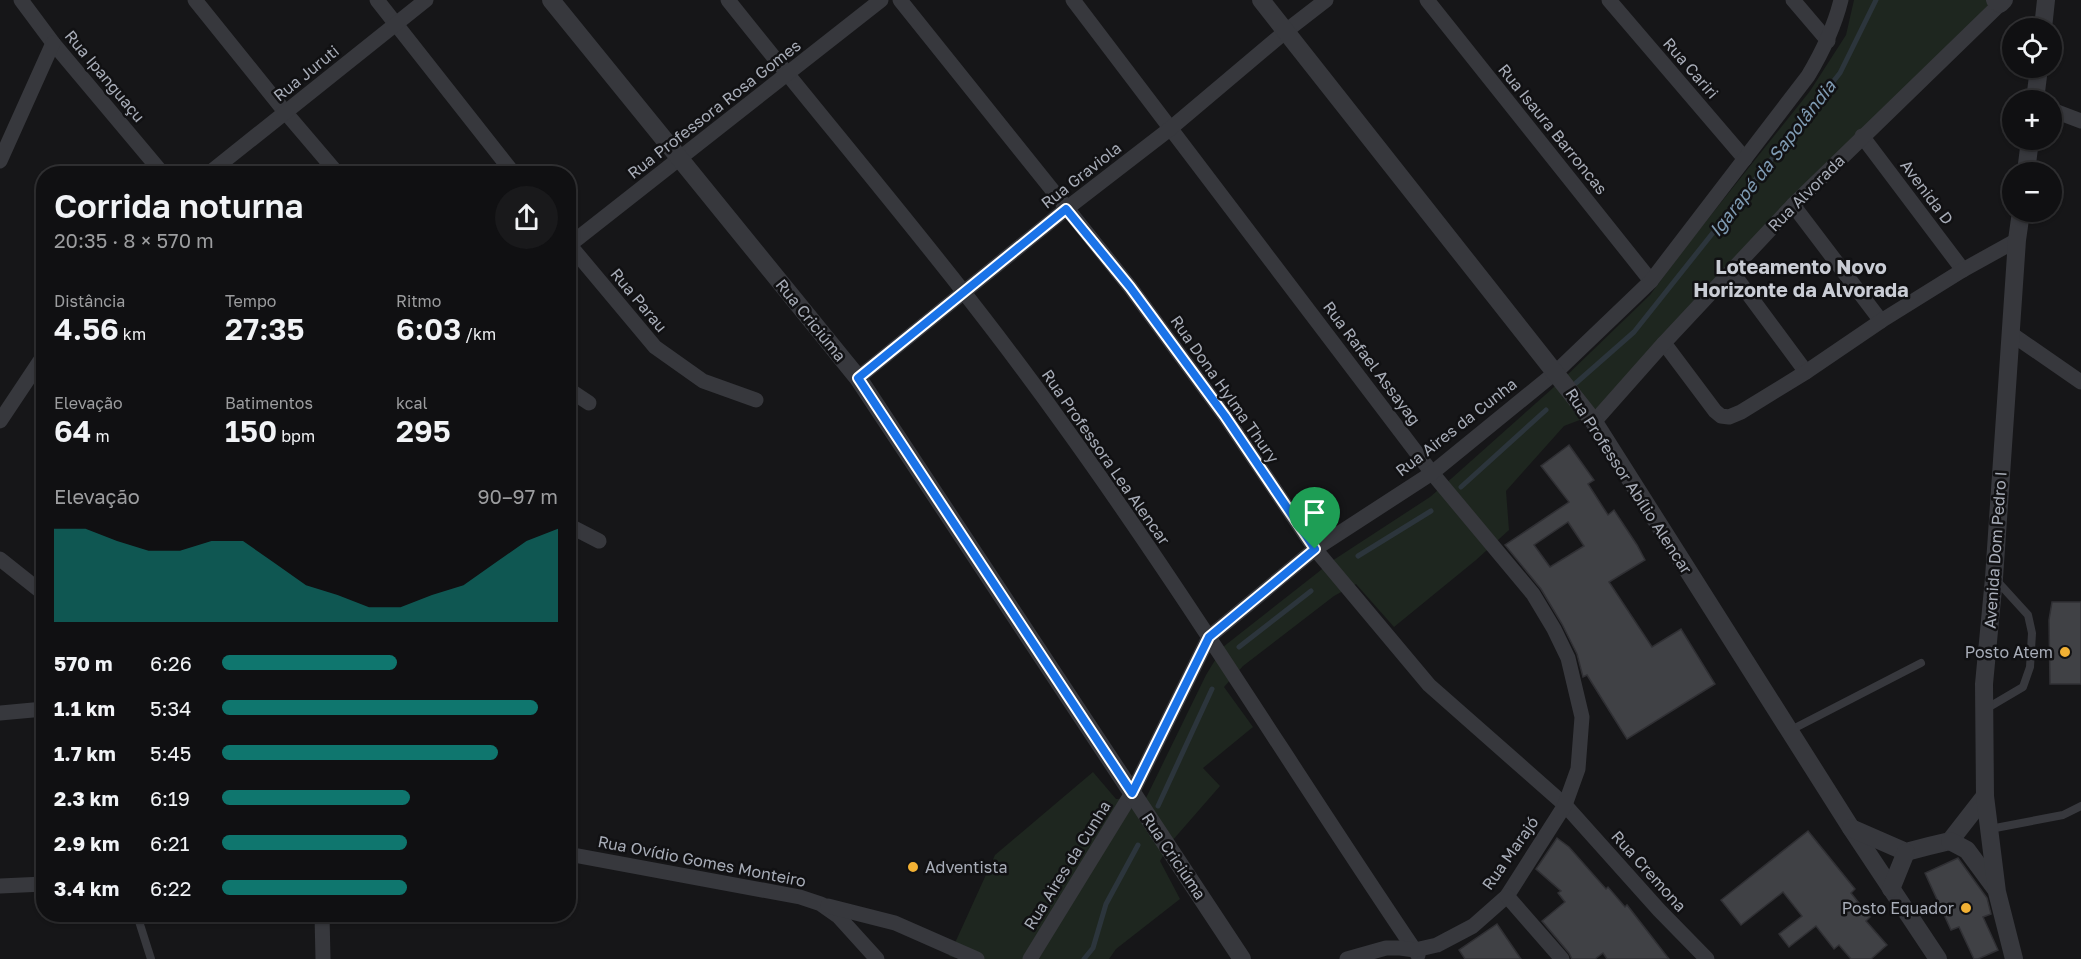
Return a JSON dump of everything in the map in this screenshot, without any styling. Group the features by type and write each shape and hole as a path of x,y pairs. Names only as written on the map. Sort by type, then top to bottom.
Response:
{"street":[{"name":"Rua Ipanguaçu","path":"21,0 53,43 156,166"},
{"path":"195,0 331,166"},
{"path":"377,0 508,166"},
{"name":"Rua Juruti","path":"218,166 426,0"},
{"name":"Rua Criciúma","path":"551,0 858,378 1242,959"},
{"name":"Rua Professora Lea Alencar","path":"728,0 963,291 1062,422 1209,637 1418,955"},
{"name":"Rua Professora Rosa Gomes","path":"576,239 881,0"},
{"name":"Rua Dona Hylma Thury","path":"900,0 1130,287 1225,416 1315,549 1429,685 1565,805"},
{"name":"Rua Rafael Assayag","path":"1072,0 1431,473 1533,594 1554,628 1568,658 1582,717 1578,769 1565,805"},
{"name":"Rua Professor Abílio Alencar","path":"1261,0 1594,422 1851,828 1938,959"},
{"name":"Rua Graviola","path":"858,378 963,291 1171,128 1326,0"},
{"name":"Rua Isaura Barroncas","path":"1427,0 1651,281"},
{"name":"Rua Cariri","path":"1609,0 1745,159"},
{"path":"1793,0 1828,41"},
{"name":"Rua Aires da Cunha","path":"1030,959 1132,793 1209,637 1315,549 1431,473 1556,372 1651,281 1808,76 1828,41 1841,0"},
{"path":"2044,18 2046,0"},
{"name":"Rua Alvorada","path":"1594,422 1792,205 2000,1"},
{"path":"0,161 53,43"},
{"path":"2062,114 2081,121"},
{"name":"Avenida D","path":"1862,136 1963,270"},
{"path":"1792,205 1881,321"},
{"name":"Avenida Dom Pedro I","path":"2014,959 1997,892 1985,796 1984,684 1994,578 2020,222"},
{"path":"1664,343 1715,411 1721,416 1729,417 1806,372 1881,321 1963,270 2017,240"},
{"name":"Rua Parau","path":"576,252 655,347 703,381 756,400"},
{"path":"1732,272 1806,372"},
{"path":"2010,333 2081,382"},
{"path":"0,421 36,371"},
{"path":"576,394 589,403"},
{"path":"576,529 598,541"},
{"path":"0,559 36,588"},
{"path":"0,713 36,709"},
{"path":"1851,828 1906,852 1950,841 1985,796"},
{"name":"Rua Marajó","path":"1347,959 1386,948 1418,955 1473,926 1507,896 1565,805"},
{"name":"Rua Cremona","path":"1565,805 1659,910 1707,959"},
{"path":"1950,841 1967,850 1997,892"},
{"path":"1891,889 1906,852"},
{"name":"Rua Ovídio Gomes Monteiro","path":"576,855 789,894 821,904 838,916 877,959"},
{"path":"0,886 36,884"},
{"path":"1507,896 1562,959"},
{"path":"821,904 895,923 977,959"},
{"path":"322,922 323,959"}],"lane":[{"path":"1984,710 2023,687 2030,667 2032,633 2028,615 1994,578"},
{"path":"1789,731 1921,663"},
{"path":"1989,829 2063,814 2081,806"},
{"path":"139,922 151,959"}],"shaded area":[{"path":"1854,0 2003,0 1598,413 1564,426 1506,491 1509,530 1476,560 1394,627 1356,584 1334,596 1243,666 1224,687 1253,727 1203,768 1220,786 1172,841 1160,861 1180,899 1116,949 1109,959 960,959 949,956 995,855 1093,772 1116,799 1146,798 1206,675 1223,647 1335,559 1430,497 1563,379 1650,295 1810,91 1846,35"}],"building":[{"path":"1569,445 1594,480 1588,484 1608,515 1614,510 1645,560 1609,582 1652,647 1681,629 1715,684 1627,739 1587,675 1583,677 1577,654 1541,589 1505,545 1569,502 1541,466","holes":["1568,522 1584,546 1550,567 1534,545"]},
{"name":"Posto Atem","path":"2052,602 2081,602 2081,684 2050,684 2049,620"},
{"path":"1808,831 1855,889 1851,893 1870,917 1866,921 1887,945 1871,959 1851,959 1839,945 1834,949 1816,926 1789,947 1779,934 1802,916 1783,892 1741,925 1721,900"},
{"path":"1557,838 1569,847 1606,889 1608,887 1625,907 1627,905 1669,959 1607,959 1603,953 1595,959 1572,959 1542,921 1565,902 1558,893 1561,891 1536,869"},
{"name":"Posto Equador","path":"1958,858 1987,898 1991,914 1983,917 1998,950 1978,959 1974,959 1959,927 1951,930 1925,873"},
{"path":"1497,924 1521,959 1465,959 1459,950"}],"waterway":[{"name":"Igarapé da Sapolândia","path":"1576,383 1634,332 1840,73 1876,0"},
{"name":"Igarapé da Sapolândia","path":"1461,487 1546,410"},
{"name":"Igarapé da Sapolândia","path":"1358,556 1431,511"},
{"name":"Igarapé da Sapolândia","path":"1239,647 1311,591"},
{"name":"Igarapé da Sapolândia","path":"1158,806 1212,689"},
{"name":"Igarapé da Sapolândia","path":"1084,959 1093,948 1106,904 1138,845"}],"place":[{"name":"Posto Atem","path":"2065,652"},
{"name":"Adventista","path":"913,867"},
{"name":"Posto Equador","path":"1966,908"}],"district":[{"name":"Loteamento Novo Horizonte da Alvorada","path":"1801,278"}],"route":[{"path":"1066,209 1130,287 1225,416 1315,549 1209,637 1132,793 858,378 1066,209"}]}
